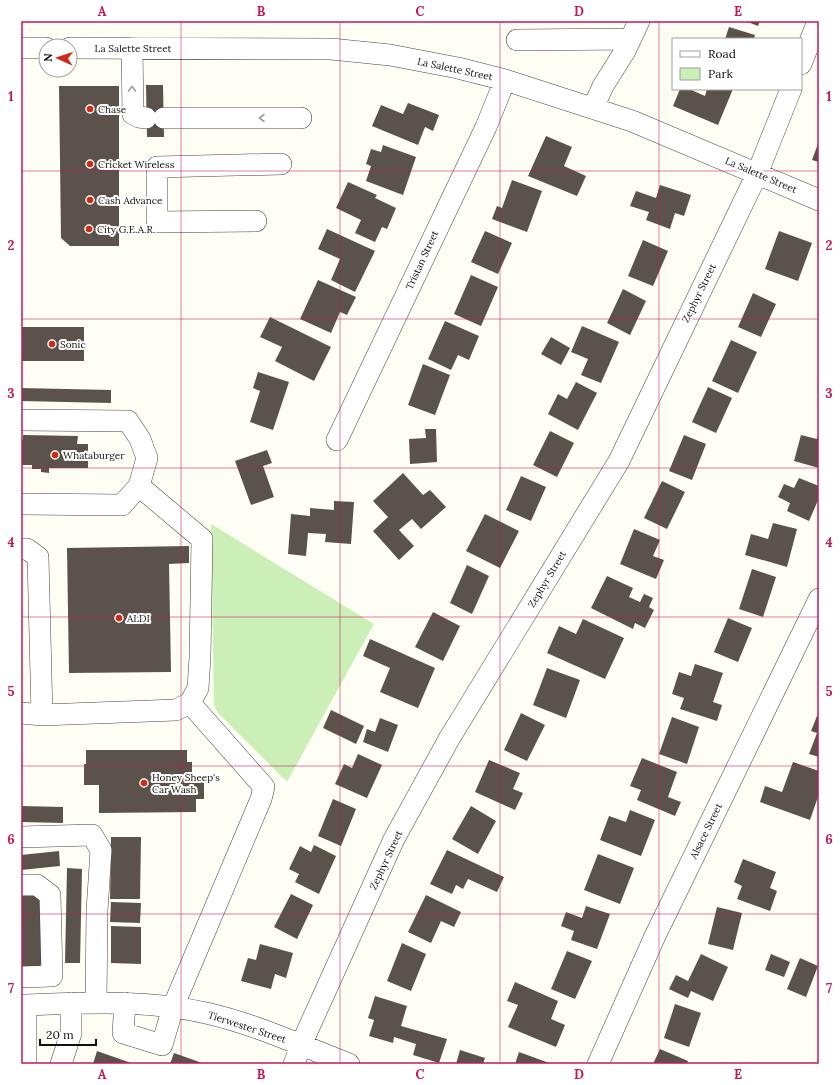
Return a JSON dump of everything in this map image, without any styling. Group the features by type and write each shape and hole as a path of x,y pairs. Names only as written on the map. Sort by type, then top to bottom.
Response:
{"street":[{"path":"802,61 818,21"},
{"path":"517,40 635,30"},
{"path":"593,108 635,30"},
{"path":"21,48 38,48"},
{"name":"La Salette Street","path":"78,48 331,49 390,55 458,68 505,80 632,121 819,200"},
{"path":"132,48 133,114 139,117 301,118"},
{"name":"Tristan Street","path":"337,440 486,127 505,80"},
{"name":"Zephyr Street","path":"297,1055 394,839 449,739 619,461 757,174 791,90"},
{"path":"256,221 157,222 157,168 281,164"},
{"path":"21,420 128,421 140,438 147,458 139,486 122,505 21,504"},
{"path":"21,713 42,714 176,710 190,703 198,688 202,539 139,486"},
{"path":"21,549 27,549 38,558 42,714"},
{"name":"Alsace Street","path":"598,1064 655,936 819,599"},
{"path":"125,1003 123,1033 162,1045 173,1007 261,799 264,787 190,703"},
{"path":"21,837 92,835 101,850 97,912 96,1003"},
{"path":"21,886 38,885 50,895 52,976 29,977 26,1064"},
{"path":"61,1064 71,1033 71,1003"},
{"name":"Tierwester Street","path":"28,1005 125,1003 173,1007 206,1013 239,1022 297,1055 349,1064"}],"green space":[{"path":"211,524 374,624 287,782 218,713 214,705"}],"building":[{"path":"745,21 760,21 758,26"},
{"path":"729,27 755,35 754,38 725,38"},
{"path":"146,85 163,85 164,137 147,137"},
{"path":"59,86 119,86 119,246 70,246 61,238"},
{"path":"680,90 691,90 705,96 707,90 733,90 718,125 673,106"},
{"path":"408,103 439,115 433,131 425,127 418,145 372,126 381,105 403,114"},
{"path":"546,136 572,147 564,166 586,176 577,196 528,176"},
{"path":"819,141 819,162 812,160"},
{"path":"383,145 416,157 403,195 366,181 371,166 366,164 371,149 381,152"},
{"path":"512,180 542,191 527,232 492,219 497,206 502,208"},
{"path":"348,182 377,195 375,198 396,208 387,229 382,227 375,242 355,233 361,220 336,208"},
{"path":"660,185 691,195 684,216 675,213 670,229 646,220 649,212 630,206 636,191 656,198"},
{"path":"327,229 375,251 355,292 331,280 340,259 318,249"},
{"path":"485,231 512,243 498,274 471,262"},
{"path":"779,231 812,243 798,281 765,269"},
{"path":"643,240 668,251 653,286 628,276"},
{"path":"471,275 498,287 481,326 454,314"},
{"path":"318,280 356,297 347,315 340,312 331,333 300,319"},
{"path":"623,289 646,301 630,335 607,323"},
{"path":"753,293 776,304 761,337 738,327"},
{"path":"270,317 331,347 314,381 275,361 282,347 260,337"},
{"path":"445,321 479,336 469,360 458,355 451,370 428,359"},
{"path":"582,326 619,342 601,383 581,375 588,359 571,352"},
{"name":"Sonic","path":"21,327 84,327 84,361 21,361"},
{"path":"551,337 570,348 561,365 541,354"},
{"path":"731,340 757,352 738,393 712,381"},
{"path":"423,364 450,375 435,415 408,405"},
{"path":"258,372 289,382 273,430 250,422 260,391 253,388"},
{"path":"576,382 597,393 578,430 548,414 558,394 567,399"},
{"path":"708,387 732,398 716,433 692,422"},
{"path":"21,388 111,390 111,403 21,401"},
{"path":"425,429 436,429 437,462 410,464 409,439 426,438"},
{"path":"550,431 574,443 557,477 533,465"},
{"path":"819,432 819,468 794,461 801,435 817,439"},
{"name":"Whataburger","path":"23,435 78,436 77,444 88,444 88,468 49,468 49,473 41,472 41,469 32,469 32,465 21,465 21,440 23,440"},
{"path":"684,435 706,444 692,480 669,471"},
{"path":"267,450 272,463 263,466 274,497 251,505 235,461"},
{"path":"403,473 423,495 430,490 446,507 421,529 412,519 399,530 414,546 399,560 373,531 388,517 373,501"},
{"path":"521,476 546,487 531,521 506,510"},
{"path":"799,478 819,486 819,498 809,521 787,511 790,503 778,497 784,484 794,488"},
{"path":"662,481 685,492 667,529 644,518"},
{"path":"334,501 354,502 351,544 325,542 326,534 308,533 306,556 288,554 291,514 310,516 310,508 334,510"},
{"path":"485,514 519,531 500,568 466,551"},
{"path":"773,523 797,529 787,567 745,555 751,534 768,539"},
{"path":"634,529 660,540 653,556 664,560 656,579 620,564"},
{"name":"ALDI","path":"189,546 189,563 169,564 171,672 69,673 67,548"},
{"path":"467,565 489,576 472,614 450,603"},
{"path":"752,569 776,577 763,617 739,609"},
{"path":"607,576 633,588 629,597 640,602 644,594 653,598 649,607 654,610 645,628 635,623 633,629 591,608"},
{"path":"433,612 460,626 443,661 415,647"},
{"path":"728,618 752,628 738,662 714,652"},
{"path":"583,619 624,638 605,679 547,653 559,626 576,634"},
{"path":"370,639 435,668 418,708 380,692 390,668 363,656"},
{"path":"695,664 723,673 713,702 722,705 717,721 680,709 684,698 672,694 679,672 691,676"},
{"path":"547,668 580,680 566,718 533,705"},
{"path":"331,710 364,726 356,744 323,728"},
{"path":"521,713 545,725 527,761 504,750"},
{"path":"817,716 819,716 819,757 809,754 817,733 811,731"},
{"path":"672,717 699,727 687,764 659,754"},
{"path":"380,718 398,725 388,752 363,742 367,729 375,732"},
{"name":"Honey Sheep's Car Wash","path":"86,750 187,750 187,762 192,762 192,781 204,781 204,799 196,799 196,812 99,813 99,785 84,785"},
{"path":"358,754 382,765 367,798 335,784 344,764 352,768"},
{"path":"642,758 677,772 668,797 681,802 675,816 637,800 641,790 630,786"},
{"path":"489,760 520,773 513,789 523,793 515,810 475,792"},
{"path":"793,762 819,771 819,794 810,820 760,802 765,786 782,792"},
{"path":"333,799 356,809 341,846 318,836"},
{"path":"21,806 63,807 63,823 21,822"},
{"path":"471,806 496,821 478,854 452,839"},
{"path":"630,810 655,820 641,856 600,840 609,816 626,822"},
{"path":"111,837 141,837 140,899 110,899"},
{"path":"314,845 336,856 319,894 295,882 299,874 289,869 300,846 311,852"},
{"path":"447,850 504,877 497,892 468,879 463,889 456,885 452,894 430,884"},
{"path":"59,851 60,866 21,870 21,855"},
{"path":"598,854 634,868 620,904 584,890"},
{"path":"743,859 776,872 770,888 777,891 770,911 737,899 742,886 734,882"},
{"path":"67,868 82,869 80,963 65,963"},
{"path":"21,890 42,897 42,963 36,970 21,970"},
{"path":"291,894 313,905 297,939 274,927"},
{"path":"426,895 461,912 454,927 441,921 431,943 408,932"},
{"path":"111,902 141,903 140,923 110,922"},
{"path":"586,906 610,914 597,949 571,940 574,931 561,926 566,912 582,918"},
{"path":"717,907 742,913 733,950 708,944"},
{"path":"111,926 141,927 141,964 111,963"},
{"path":"402,943 426,954 411,991 387,981"},
{"path":"260,944 293,953 286,978 275,974 271,989 241,981 248,958 256,960"},
{"path":"567,951 592,961 575,999 551,989"},
{"path":"701,954 728,967 713,1001 691,991 688,998 669,989 676,975 688,981"},
{"path":"771,954 790,962 784,977 765,970"},
{"path":"800,958 818,966 806,997 787,989"},
{"path":"515,982 558,1001 551,1019 565,1025 556,1047 508,1027 518,1005 507,1001"},
{"path":"375,996 407,1006 401,1026 447,1039 439,1063 413,1055 416,1044 394,1037 393,1043 369,1036 374,1020 368,1018"},
{"path":"675,1004 701,1013 689,1047 664,1038"},
{"path":"660,1049 688,1061 687,1064 653,1064"},
{"path":"460,1050 485,1058 483,1064 456,1064"},
{"path":"97,1051 134,1064 93,1064"},
{"path":"519,1052 552,1064 515,1064"},
{"path":"174,1053 205,1064 170,1064"}],"place":[{"name":"Chase","path":"90,109"},
{"name":"Cricket Wireless","path":"90,164"},
{"name":"Cash Advance","path":"90,200"},
{"name":"City G.E.A.R.","path":"89,229"},
{"name":"Sonic","path":"52,344"},
{"name":"Whataburger","path":"55,455"},
{"name":"ALDI","path":"119,618"},
{"name":"Honey Sheep's Car Wash","path":"144,783"}]}
